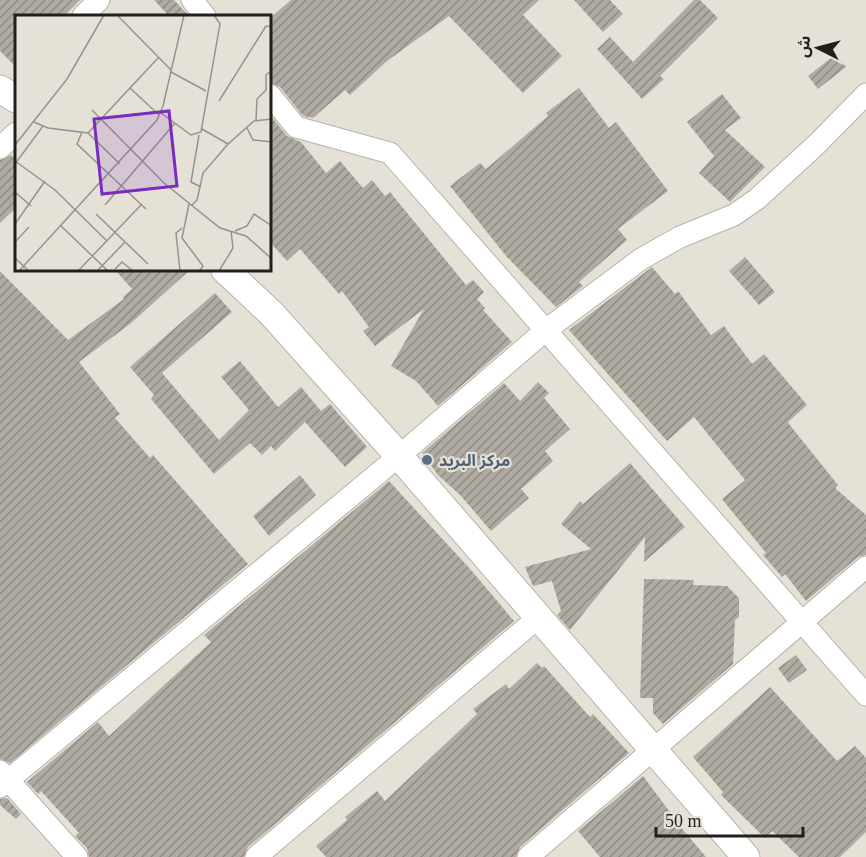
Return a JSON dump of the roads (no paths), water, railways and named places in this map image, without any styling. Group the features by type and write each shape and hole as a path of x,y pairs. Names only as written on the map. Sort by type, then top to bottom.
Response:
{"street":[{"path":"84,15 99,0"},
{"path":"192,0 204,15"},
{"path":"76,857 3,779 399,456 546,330 641,259 680,237 734,215 757,199 817,144 866,93"},
{"path":"272,97 296,127 390,153 866,695"},
{"path":"0,148 15,134"},
{"path":"227,272 271,313 399,456 540,616 746,857"},
{"path":"528,857 800,621 866,567"},
{"path":"256,857 540,616"}],"place":[{"name":"مركز البريد","path":"427,460"}]}
